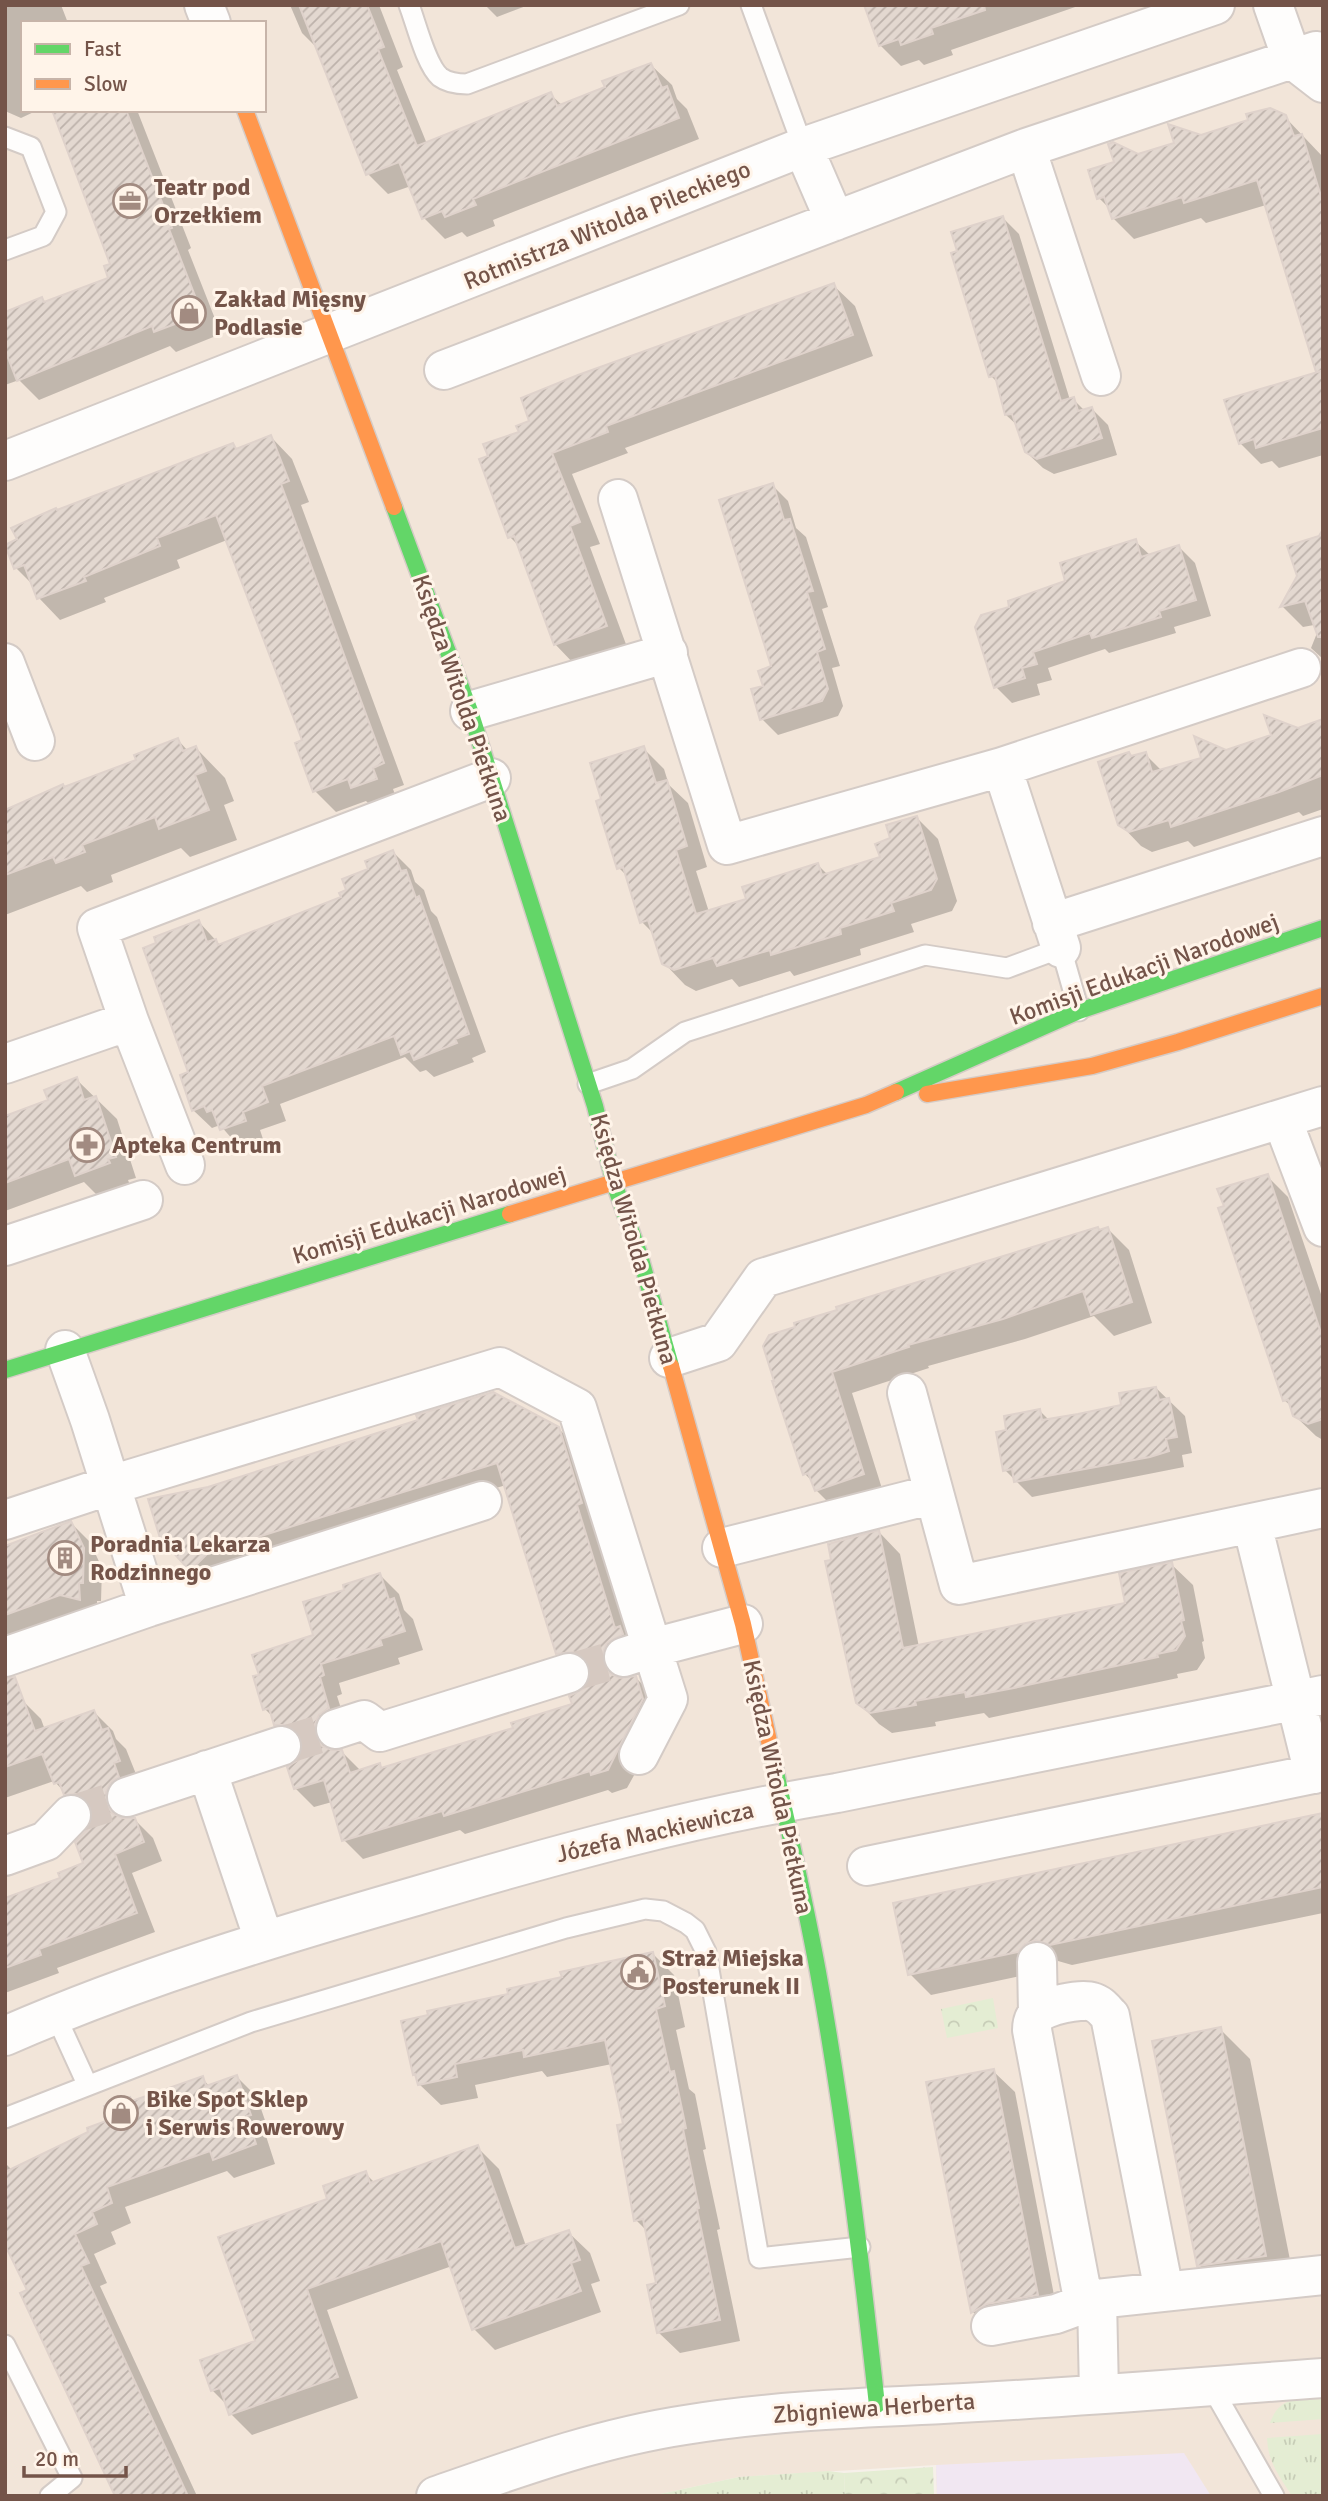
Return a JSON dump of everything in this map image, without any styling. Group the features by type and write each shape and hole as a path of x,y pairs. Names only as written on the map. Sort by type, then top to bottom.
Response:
{"street":[{"name":"Rotmistrza Witolda Pileckiego","path":"5,461 803,147 1215,5"},
{"path":"1273,5 1308,54 1323,83"},
{"path":"444,370 1026,149 1308,54"},
{"name":"Księdza Witolda Pietkuna","path":"246,112 470,711 588,1084 614,1183 640,1256 722,1548 743,1625 818,1972 860,2247 877,2405"},
{"path":"803,147 835,221"},
{"path":"1026,149 1101,376"},
{"path":"618,499 727,845 1002,767 1301,668"},
{"path":"470,711 668,653"},
{"path":"5,663 35,741"},
{"path":"1002,767 1056,935 1323,836"},
{"path":"185,1165 129,1021 97,928 491,778"},
{"name":"Komisji Edukacji Narodowej","path":"5,1370 866,1105 1079,1012 1323,928"},
{"name":"Komisji Edukacji Narodowej","path":"866,1105 1092,1066 1323,996"},
{"path":"5,1064 129,1021"},
{"path":"669,1358 718,1342 763,1278 1323,1106"},
{"path":"1282,1119 1323,1227"},
{"path":"5,1246 143,1200"},
{"path":"65,1350 149,1607"},
{"path":"5,1520 111,1485 500,1367 577,1408 638,1653 668,1699 639,1755"},
{"path":"907,1393 959,1585 1323,1508"},
{"path":"722,1548 934,1494"},
{"path":"5,1657 149,1607 482,1501"},
{"path":"867,1866 1318,1773 1310,1698 1286,1666 1252,1524"},
{"path":"638,1653 743,1625"},
{"path":"336,1729 364,1720 380,1732 569,1673"},
{"name":"Józefa Mackiewicza","path":"5,2036 55,2014 264,1940 540,1860 781,1802 1310,1698"},
{"path":"127,1797 281,1746"},
{"path":"206,1770 264,1940"},
{"path":"5,1856 46,1841 71,1815"},
{"path":"1037,1962 1038,2013"},
{"path":"1099,2393 1090,2301 1032,2030 1032,2022 1038,2013 1050,2007 1083,2000 1102,2007 1110,2016 1164,2291"},
{"path":"991,2326 1056,2314 1090,2301 1323,2275"},
{"name":"Zbigniewa Herberta","path":"436,2496 575,2450 684,2425 877,2405 942,2404 1323,2378"}],"lane":[{"path":"409,5 433,69 442,78 455,84 467,84 679,5"},
{"path":"751,5 803,147"},
{"path":"5,137 31,147 56,212 43,236 5,250"},
{"path":"588,1084 632,1069 685,1032 926,955 1007,968 1056,935 1079,1012"},
{"path":"5,2118 251,2022 566,1928 645,1909 663,1911 676,1916 695,1930 706,1952 759,2258 860,2247"},
{"path":"55,2014 88,2084"},
{"path":"5,2345 72,2478 50,2496"},
{"path":"1211,2385 1274,2496"}],"shaded area":[{"path":"5,5 1323,5 1323,2496 937,2496 936,2465 739,2477 651,2496 5,2496"},
{"path":"1184,2453 1211,2496 937,2496 936,2465"}],"green space":[{"path":"993,1998 998,2028 947,2038 941,2009"},
{"path":"1323,2399 1323,2419 1270,2423 1274,2414 1285,2403"},
{"path":"1323,2434 1323,2496 1292,2496 1272,2462 1267,2438"},
{"path":"933,2467 934,2496 845,2496 844,2473"},
{"path":"828,2471 844,2473 845,2496 651,2496 739,2477"}],"building":[{"path":"299,5 367,5 384,47 378,49 417,146 551,92 557,106 605,87 602,81 651,63 662,88 667,86 679,118 473,199 476,205 445,217 442,211 422,219 399,162 366,175"},
{"path":"864,5 984,5 985,10 931,28 933,34 901,45 899,39 879,46"},
{"path":"1270,108 1286,115 1294,136 1302,134 1323,203 1323,428 1256,448 1254,439 1239,444 1224,400 1321,371 1316,372 1257,180 1184,203 1182,197 1112,219 1104,197 1097,199 1088,170 1114,162 1108,144 1113,142 1138,154 1174,143 1168,124 1201,135 1248,120 1246,114"},
{"path":"53,112 127,112 202,314 154,332 152,326 17,381 5,350 5,312 42,297 44,302 108,278 104,266 110,264"},
{"path":"1003,216 1061,401 1074,397 1078,411 1092,407 1102,438 1037,459 1025,452 1012,414 1005,415 995,376 989,377 951,253 957,251 951,232"},
{"path":"834,283 853,335 606,426 608,432 552,453 580,522 570,526 607,626 554,645 514,536 508,538 479,459 488,456 483,444 519,432 516,426 529,421 521,398"},
{"path":"271,435 289,481 281,484 384,763 373,768 377,779 351,788 348,779 313,792 295,743 302,740 216,515 157,538 160,546 84,577 86,581 37,599 24,565 14,569 5,545 17,539 11,528 56,508 57,510 233,443 236,449"},
{"path":"773,483 784,520 790,519 813,591 807,592 825,649 817,652 828,689 822,701 760,720 751,689 763,686 758,671 771,666 719,500"},
{"path":"1323,529 1323,637 1318,637 1305,601 1280,607 1297,576 1287,546 1319,536"},
{"path":"1136,539 1141,557 1179,545 1196,600 1159,611 1161,617 1092,638 1090,633 1033,652 1037,664 1022,668 1025,678 994,688 975,627 981,615 1009,607 1008,601 1065,581 1060,563"},
{"path":"1264,715 1298,728 1323,719 1323,775 1171,827 1169,820 1129,832 1118,825 1098,762 1129,752 1131,756 1146,752 1152,772 1201,758 1194,736 1226,750 1271,735"},
{"path":"178,738 183,751 196,746 206,771 195,775 209,810 159,829 155,817 82,845 85,852 56,863 53,857 5,875 5,810 63,784 64,787 136,760 134,755"},
{"path":"644,746 656,783 667,780 687,846 676,850 696,914 746,899 742,887 818,863 822,875 880,857 875,844 890,838 886,825 917,816 937,879 931,890 891,903 894,911 840,928 841,934 771,955 770,950 717,966 713,958 674,970 662,964 648,920 640,923 623,867 617,869 596,801 601,799 590,763"},
{"path":"393,850 401,871 406,870 416,898 419,896 469,1034 455,1039 457,1043 414,1060 410,1051 401,1055 394,1036 262,1086 268,1102 243,1112 246,1121 220,1130 212,1110 207,1112 204,1106 192,1111 180,1075 188,1072 143,948 156,943 154,937 199,920 207,942 216,939 218,945 341,897 339,893 346,890 342,879 368,869 365,861"},
{"path":"77,1077 84,1100 96,1096 116,1157 108,1159 110,1163 75,1176 69,1159 5,1183 5,1116 48,1100 44,1090"},
{"path":"1268,1174 1323,1339 1323,1419 1308,1424 1293,1416 1288,1400 1283,1401 1218,1208 1224,1206 1217,1189"},
{"path":"1098,1227 1099,1230 1108,1227 1132,1302 1091,1315 1083,1291 1003,1319 908,1345 909,1347 832,1372 864,1474 815,1491 808,1473 803,1475 772,1381 763,1346 769,1335 795,1327 794,1323 837,1310 836,1307"},
{"path":"1156,1387 1159,1400 1169,1398 1177,1437 1166,1439 1169,1451 1150,1457 1014,1482 1012,1469 1003,1471 996,1432 1006,1430 1004,1416 1040,1409 1042,1420 1078,1414 1121,1405 1119,1393"},
{"path":"493,1392 559,1427 582,1503 577,1505 615,1628 620,1626 623,1634 607,1643 603,1652 603,1663 609,1673 619,1678 636,1676 643,1699 608,1770 591,1775 590,1771 444,1816 442,1811 342,1841 324,1780 294,1789 287,1767 298,1760 302,1750 301,1739 296,1730 286,1725 274,1725 269,1708 263,1710 253,1676 259,1675 252,1655 313,1635 303,1602 344,1590 343,1585 380,1573 389,1600 394,1598 405,1631 380,1639 382,1645 321,1664 324,1675 320,1677 329,1708 319,1715 315,1724 315,1735 322,1746 342,1750 350,1773 380,1763 381,1768 513,1728 511,1723 572,1704 569,1696 585,1688 590,1678 590,1666 583,1657 573,1652 556,1654 497,1463 209,1552 190,1571 160,1538 148,1499 208,1487 418,1420 416,1415"},
{"path":"71,1521 84,1548 83,1583 79,1583 80,1600 60,1595 5,1615 5,1546"},
{"path":"879,1530 903,1648 1125,1603 1119,1573 1172,1562 1185,1636 1176,1650 1157,1654 1158,1657 966,1697 965,1692 915,1701 916,1705 870,1713 856,1703 825,1561 831,1560 828,1544"},
{"path":"15,1677 35,1731 94,1710 102,1730 108,1728 120,1761 114,1763 119,1777 111,1782 106,1792 107,1804 112,1813 122,1818 135,1818 144,1842 115,1854 137,1913 39,1949 41,1955 5,1968 5,1898 60,1878 58,1873 83,1863 75,1842 87,1830 92,1820 92,1808 86,1799 76,1794 64,1795 59,1782 54,1784 42,1754 5,1767 5,1678"},
{"path":"1323,1813 1323,1887 1050,1945 1036,1940 1025,1944 1018,1952 908,1975 893,1903"},
{"path":"653,1952 665,2006 656,2009 670,2072 674,2071 686,2128 683,2129 699,2208 697,2209 720,2320 657,2333 647,2285 656,2283 643,2219 634,2221 617,2125 623,2124 605,2040 524,2057 523,2050 455,2064 457,2077 418,2085 415,2074 413,2075 401,2021 428,2015 427,2011 508,1994 507,1989 562,1977 560,1972"},
{"path":"1221,2027 1266,2256 1197,2266 1152,2041"},
{"path":"994,2069 1038,2295 987,2304 971,2313 926,2082"},
{"path":"237,2075 251,2115 247,2116 256,2144 213,2160 210,2151 107,2187 112,2203 92,2212 97,2224 75,2234 89,2263 81,2266 188,2496 115,2496 20,2293 27,2290 5,2245 5,2172 88,2132 87,2128 109,2120 104,2106 130,2097 132,2101 203,2076 206,2086"},
{"path":"478,2145 515,2248 569,2230 580,2260 571,2263 581,2291 472,2330 441,2241 307,2289 338,2377 229,2415 220,2388 211,2391 200,2360 255,2341 218,2237 327,2199 323,2186 366,2171 370,2183"}],"tunnel":[{"path":"569,1673 624,1657"},
{"path":"281,1746 336,1729"},
{"path":"71,1815 127,1797"}],"traffic: fast":[{"path":"394,507 470,711 595,1106 614,1183 640,1256 671,1366"},
{"path":"896,1092 1079,1011 1323,928"},
{"path":"5,1370 510,1214"},
{"path":"773,1759 808,1919 836,2080 877,2405"}],"traffic: slow":[{"path":"246,112 394,507"},
{"path":"927,1094 1092,1066 1323,996"},
{"path":"510,1214 866,1105 896,1092"},
{"path":"671,1366 743,1624 773,1759"}],"place":[{"name":"Teatr pod Orzełkiem","path":"130,201"},
{"name":"Zakład Mięsny Podlasie","path":"189,313"},
{"name":"Apteka Centrum","path":"87,1145"},
{"name":"Poradnia Lekarza Rodzinnego","path":"65,1558"},
{"name":"Straż Miejska Posterunek II","path":"638,1972"},
{"name":"Bike Spot Sklep i Serwis Rowerowy","path":"121,2113"}]}
